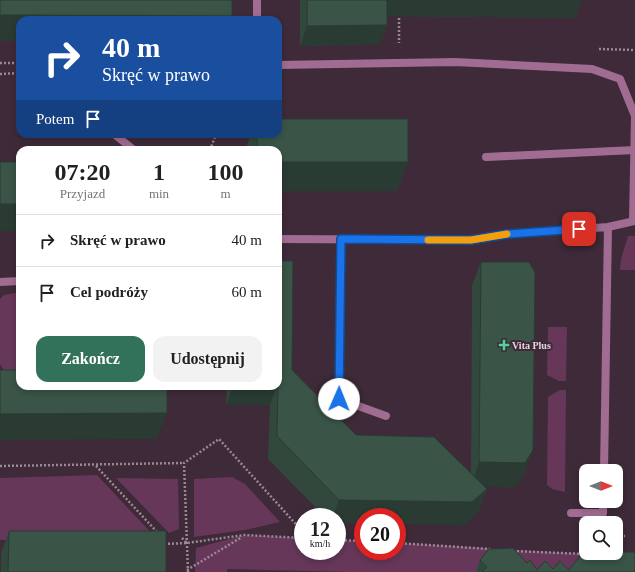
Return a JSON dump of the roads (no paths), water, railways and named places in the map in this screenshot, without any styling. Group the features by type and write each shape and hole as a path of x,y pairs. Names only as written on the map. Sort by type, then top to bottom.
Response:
{"lane":[{"path":"257,0 257,16"},
{"path":"282,65 455,62 592,69 620,79 635,116 634,221 608,227 507,234 471,240 282,239"},
{"path":"119,138 129,146"},
{"path":"486,157 634,150"},
{"path":"604,464 608,227"},
{"path":"341,239 339,399 386,416"},
{"path":"0,282 16,281"},
{"path":"571,513 603,513 603,508"}],"place":[{"name":"Vita Plus","path":"504,345"}]}
